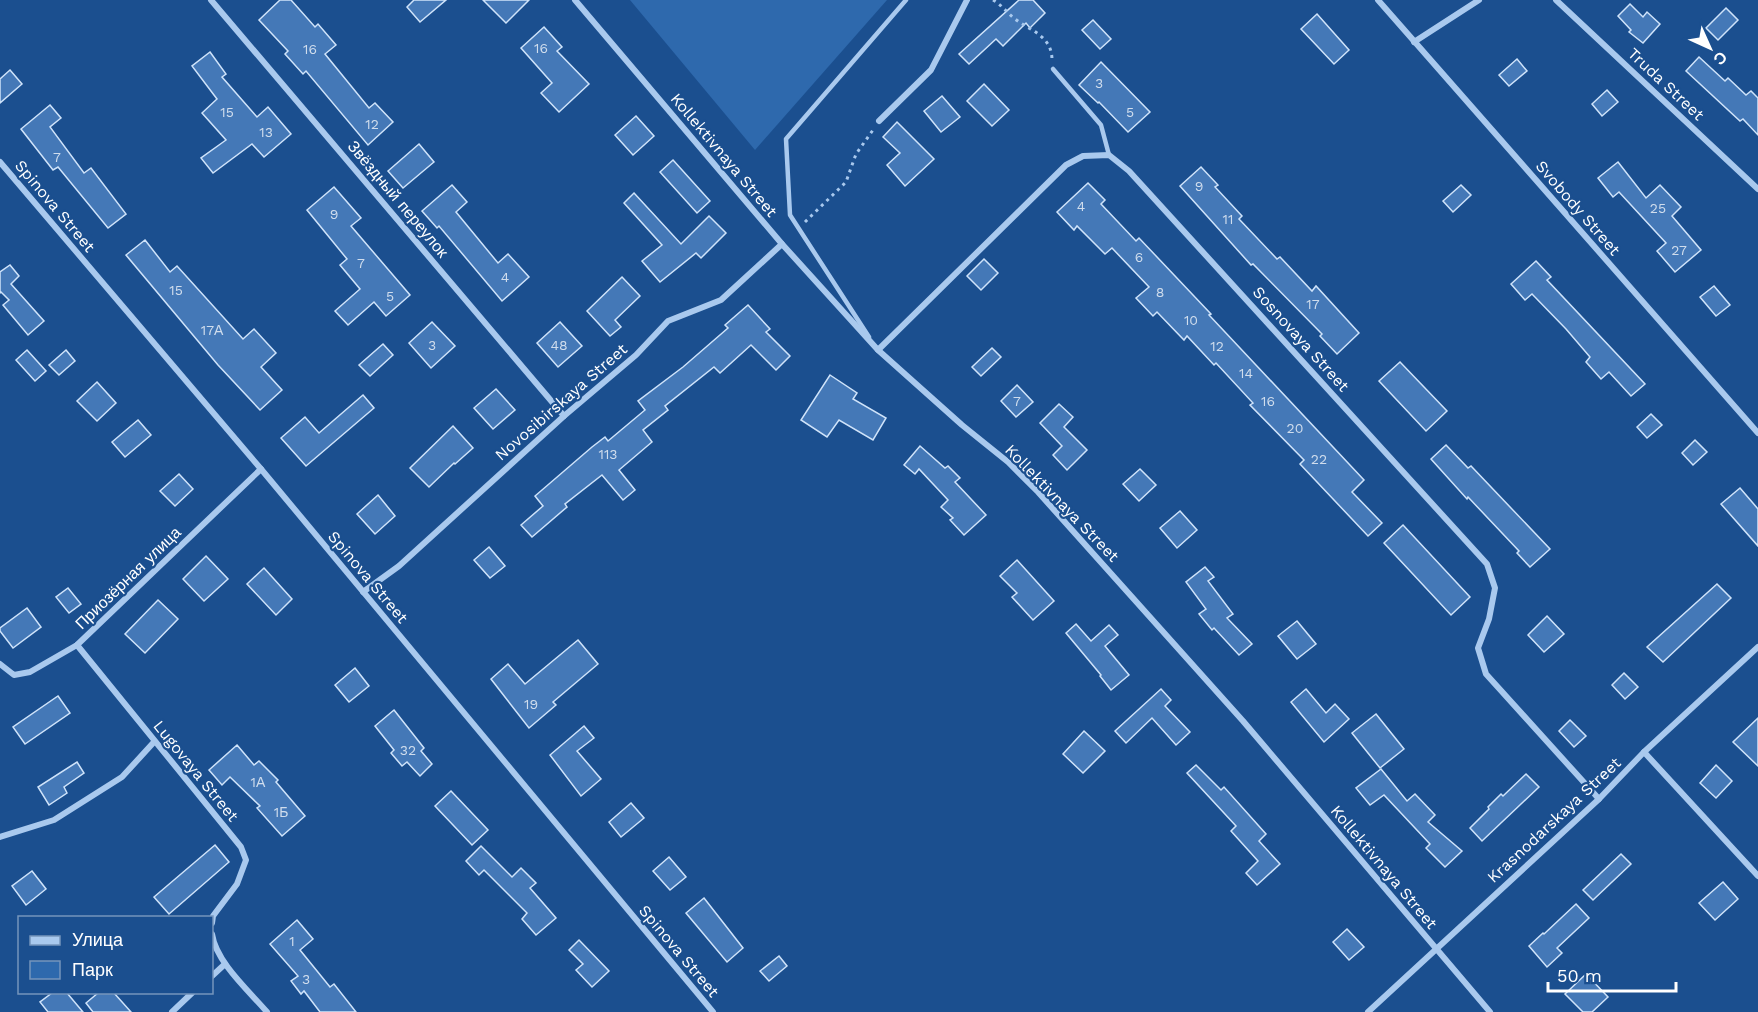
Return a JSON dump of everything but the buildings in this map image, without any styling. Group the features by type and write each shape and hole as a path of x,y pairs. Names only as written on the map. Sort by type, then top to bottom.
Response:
{"street":[{"name":"Звёздный переулок","path":"211,0 564,416"},
{"name":"Kollektivnaya Street","path":"574,0 782,244 878,350 962,425 1008,462 1038,492 1243,721 1490,1012"},
{"path":"879,121 931,70 967,0"},
{"name":"Svobody Street","path":"1378,0 1758,433"},
{"path":"1414,42 1479,0"},
{"name":"Truda Street","path":"1556,0 1758,189"},
{"path":"878,350 1066,165 1083,156 1109,155"},
{"name":"Sosnovaya Street","path":"1109,155 1128,171 1487,564 1495,588 1489,619 1478,648 1486,674 1599,799"},
{"name":"Spinova Street","path":"0,162 261,469 713,1012"},
{"name":"Novosibirskaya Street","path":"363,592 399,566 564,416 636,355 668,321 721,300 782,244"},
{"name":"Приозёрная улица","path":"0,664 14,675 30,672 77,645 261,469"},
{"name":"Lugovaya Street","path":"77,645 241,847 246,860 237,884 213,916"},
{"name":"Krasnodarskaya Street","path":"1368,1012 1599,799 1644,752 1758,646"},
{"path":"0,837 54,819 122,777 154,742"},
{"path":"1644,752 1758,876"},
{"path":"213,941 225,964 267,1012"},
{"path":"213,975 225,964"},
{"path":"172,1012 193,994"}],"lane":[{"path":"878,350 790,215 786,139 906,0"},
{"path":"1053,69 1101,125 1109,155"}],"path":[{"path":"993,0 1003,6 1014,18 1045,38 1052,54 1053,69"},
{"path":"798,228 846,182 856,154 879,121"}],"green space":[{"path":"630,0 887,0 755,150"}]}
